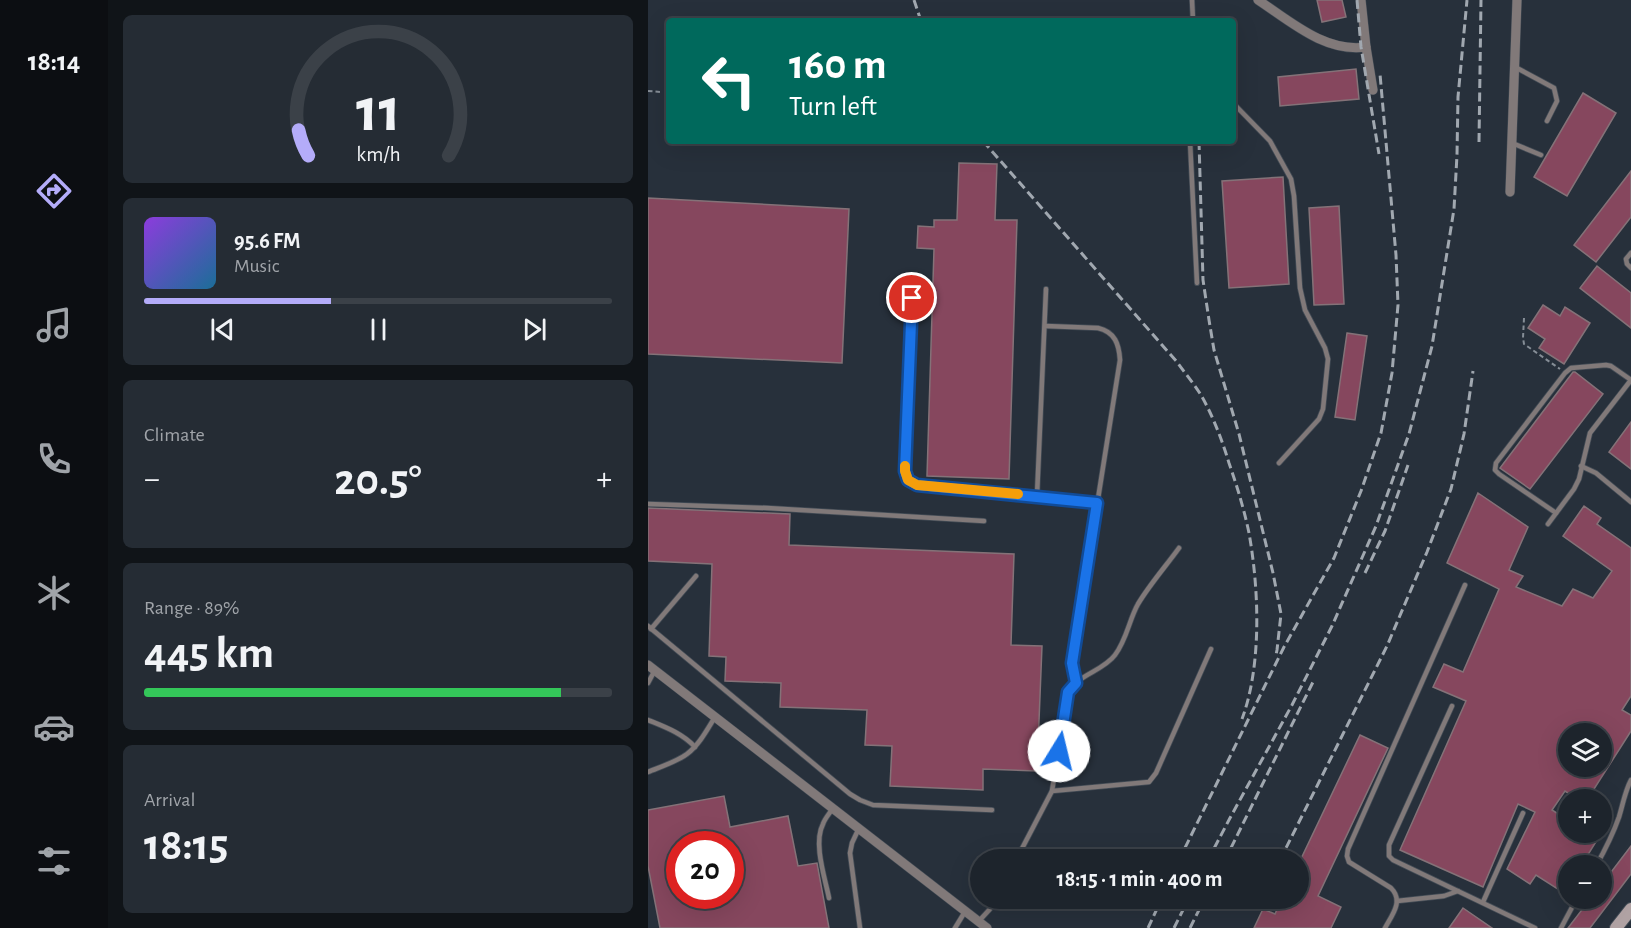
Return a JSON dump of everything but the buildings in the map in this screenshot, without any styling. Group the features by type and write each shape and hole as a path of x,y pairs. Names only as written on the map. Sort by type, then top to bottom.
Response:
{"main road":[{"path":"1616,928 1631,909"}],"street":[{"path":"1258,0 1299,28 1325,42 1366,47"},
{"path":"1361,0 1372,90"},
{"path":"1510,192 1517,0"},
{"path":"652,668 987,928"}],"lane":[{"path":"1192,0 1192,18"},
{"path":"1515,67 1554,88 1557,101 1547,121"},
{"path":"1236,106 1270,141 1291,179 1300,288 1305,310 1325,348 1328,359 1323,409 1319,419 1278,463"},
{"path":"1512,143 1541,155"},
{"path":"1190,144 1197,283"},
{"path":"1631,253 1626,259 1631,268"},
{"path":"913,276 905,471 908,480 917,485 1097,503"},
{"path":"1037,496 1046,289"},
{"path":"1045,326 1106,330 1113,336 1120,349 1072,663 1076,683"},
{"path":"1548,524 1574,489 1590,433 1631,380 1611,366 1571,368 1565,373 1495,466 1499,474 1556,513"},
{"path":"1581,466 1596,473 1630,500"},
{"path":"648,504 768,508 984,521"},
{"path":"1022,849 1052,791 1068,692 1076,683 1114,657 1122,644 1138,604 1179,548"},
{"path":"696,576 650,627 841,786 860,800 873,806 992,810"},
{"path":"1384,928 1396,908 1396,892 1349,862 1348,849 1465,585"},
{"path":"1052,791 1149,782 1156,773 1211,649"},
{"path":"648,682 652,668"},
{"path":"1452,706 1389,845 1389,856 1393,860 1535,928"},
{"path":"648,772 685,756 705,734 715,717"},
{"path":"648,720 677,732 695,747"},
{"path":"1602,855 1611,837 1631,780"},
{"path":"829,898 819,835 833,808"},
{"path":"1483,902 1522,813"},
{"path":"859,828 850,853 860,928"},
{"path":"1397,901 1444,896 1458,891"},
{"path":"979,921 990,909"},
{"path":"1561,928 1571,909"},
{"path":"955,928 966,910"}],"path":[{"path":"648,92 661,92"},
{"path":"1524,318 1524,344 1565,373"}],"railway":[{"path":"914,0 920,18"},
{"path":"1357,0 1361,47 1379,154"},
{"path":"1214,849 1332,626 1376,526 1409,434 1432,346 1454,209 1458,97 1467,0"},
{"path":"1479,142 1481,0"},
{"path":"1184,849 1284,647 1334,558 1381,433 1392,373 1398,305 1396,255 1380,74"},
{"path":"986,144 1177,362 1201,395 1213,420 1243,506 1255,578 1256,651 1253,675 1242,719"},
{"path":"1199,144 1203,280 1214,350 1239,434 1281,614 1276,655"},
{"path":"1286,849 1387,646 1427,552 1451,489 1464,434 1473,371"},
{"path":"1365,573 1385,531 1408,465"},
{"path":"1230,849 1313,682"},
{"path":"1148,928 1157,909"},
{"path":"1174,928 1184,909"},
{"path":"1190,928 1200,909"}],"slow traffic":[{"path":"905,466 908,480 917,485 1018,494"}],"route":[{"path":"912,298 905,471 908,480 917,485 1097,503 1072,663 1076,683 1068,692 1059,751"}]}
